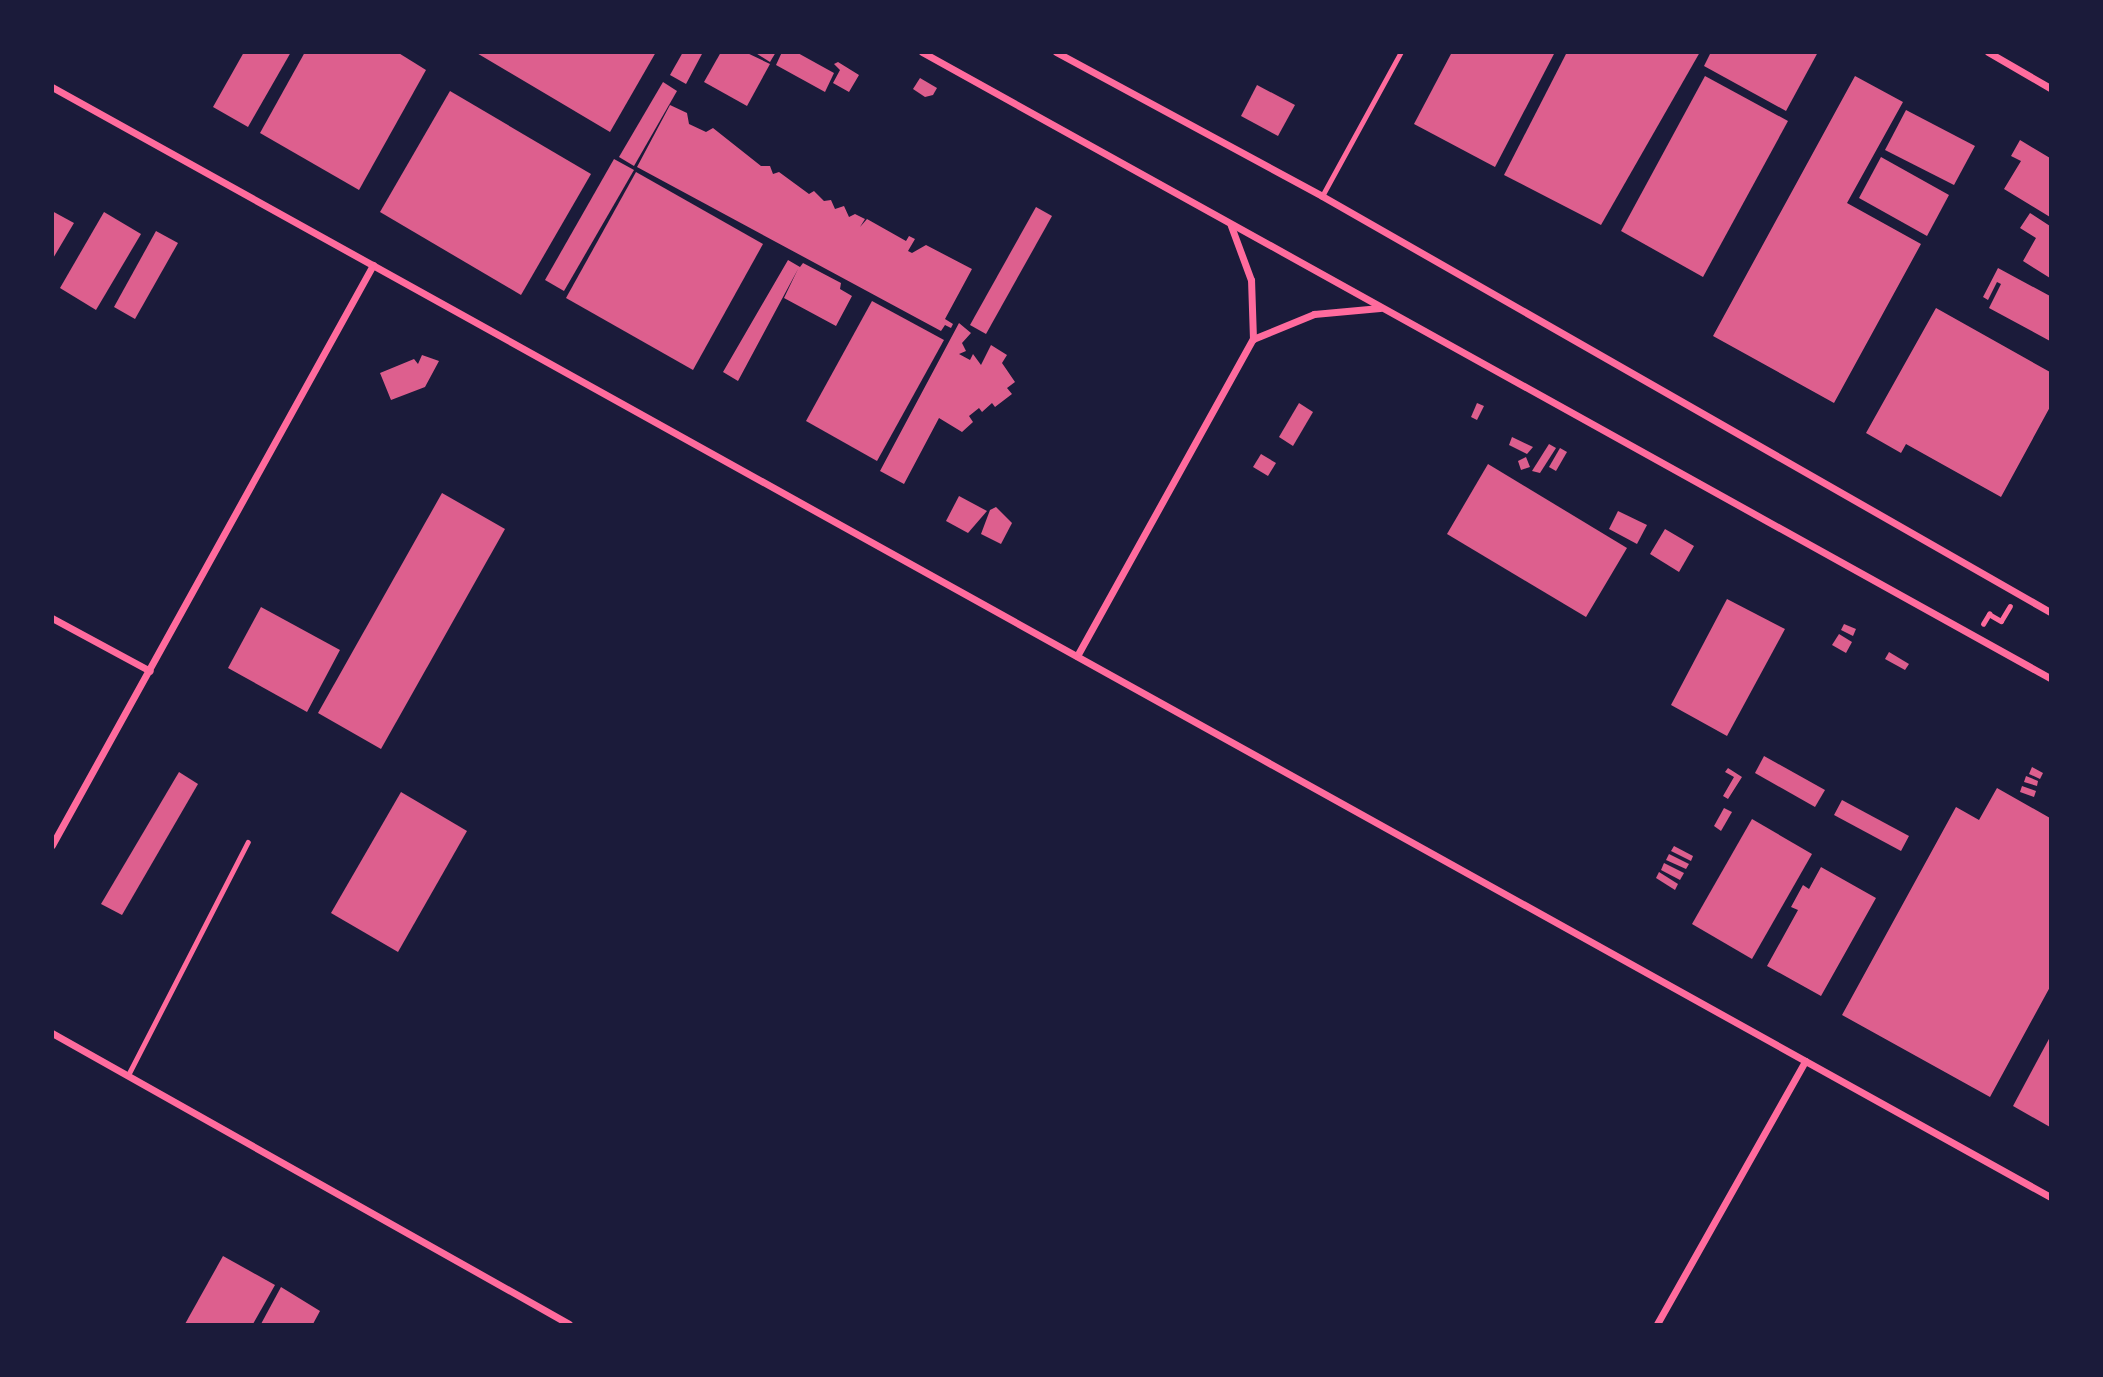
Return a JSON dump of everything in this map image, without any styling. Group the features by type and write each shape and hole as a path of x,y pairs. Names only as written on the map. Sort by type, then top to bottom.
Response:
{"street":[{"path":"922,52 2050,678"},
{"path":"1056,52 1322,197 2050,611"},
{"path":"1988,52 2050,88"},
{"path":"52,86 2050,1197"},
{"path":"1077,656 1253,339 1251,280 1231,225"},
{"path":"52,845 373,265"},
{"path":"1253,339 1314,314 1380,308"},
{"path":"52,618 149,671"},
{"path":"52,1033 569,1325"},
{"path":"1657,1325 1805,1061"}],"lane":[{"path":"1322,197 1401,52"},
{"path":"128,1075 248,842"}],"path":[{"path":"1975,637 1989,614 2001,621 2018,593"}],"building":[{"path":"244,52 291,52 248,127 213,107"},
{"path":"305,52 397,52 426,70 359,190 260,133"},
{"path":"475,52 656,52 610,132"},
{"path":"683,52 703,52 686,84 670,75"},
{"path":"721,52 745,52 770,64 747,106 704,82"},
{"path":"754,52 776,52 770,62"},
{"path":"782,52 796,52 834,73 825,92 776,65"},
{"path":"1452,52 1555,52 1495,167 1414,124"},
{"path":"1567,52 1700,52 1601,225 1504,175"},
{"path":"1711,52 1818,52 1786,111 1704,66"},
{"path":"838,62 859,75 849,92 833,83 840,70 834,64"},
{"path":"1705,76 1788,121 1703,277 1621,231"},
{"path":"1855,76 1903,102 1847,203 1921,244 1834,403 1713,336"},
{"path":"920,78 937,88 933,95 925,97 913,89"},
{"path":"663,82 677,91 634,166 619,157"},
{"path":"1257,85 1295,105 1278,136 1241,116"},
{"path":"450,91 591,174 521,295 380,212"},
{"path":"670,105 687,113 689,124 706,132 713,128 761,166 770,166 773,174 779,172 809,194 814,191 824,201 831,200 835,209 844,206 849,217 855,214 865,219 860,227 867,219 906,241 909,236 915,239 908,251 912,253 926,245 972,269 945,319 953,324 951,328 945,325 941,331 637,167"},
{"path":"1906,110 1975,146 1954,185 1885,150"},
{"path":"2020,140 2050,158 2050,217 2004,189 2021,161 2011,156"},
{"path":"1881,157 1949,195 1927,236 1859,198"},
{"path":"614,159 634,170 564,291 545,280"},
{"path":"636,172 763,244 693,370 566,298"},
{"path":"1036,207 1052,216 986,334 970,325"},
{"path":"52,211 74,223 52,260"},
{"path":"104,212 141,234 96,310 60,288"},
{"path":"2030,213 2050,226 2050,278 2023,261 2036,238 2020,228"},
{"path":"156,231 178,243 135,319 114,307"},
{"path":"788,260 800,267 803,263 841,283 840,289 852,296 836,326 784,298 798,269 738,381 723,372"},
{"path":"1998,268 2050,296 2050,341 1989,308 2001,284 1997,282 1988,300 1983,297"},
{"path":"872,301 944,340 877,461 806,421"},
{"path":"1936,308 2050,372 2050,407 2001,497 1906,444 1901,453 1866,433"},
{"path":"959,323 971,333 962,343 966,351 959,354 970,360 973,354 981,365 991,345 1007,355 1002,363 1015,382 1007,388 1012,394 995,407 992,403 982,412 979,408 969,416 973,422 962,432 939,418 904,484 880,471"},
{"path":"422,355 439,361 425,387 391,400 380,373 414,359 418,364"},
{"path":"1299,403 1313,412 1293,446 1279,437"},
{"path":"1477,403 1484,406 1477,420 1471,417"},
{"path":"1512,437 1533,447 1527,454 1509,445"},
{"path":"1549,444 1556,448 1540,473 1532,471"},
{"path":"1560,448 1567,452 1556,471 1549,467"},
{"path":"1261,454 1276,463 1268,476 1253,467"},
{"path":"1526,457 1530,467 1521,470 1518,461"},
{"path":"1488,464 1627,548 1586,617 1447,534"},
{"path":"442,493 505,529 381,749 318,713"},
{"path":"959,496 987,511 968,533 946,521"},
{"path":"996,507 1012,523 1001,544 981,534 990,510"},
{"path":"1618,511 1647,525 1637,544 1609,529"},
{"path":"1665,529 1694,546 1679,572 1650,554"},
{"path":"1727,599 1785,629 1727,736 1671,705"},
{"path":"261,607 340,650 307,712 228,668"},
{"path":"1844,624 1856,629 1853,636 1841,630"},
{"path":"1839,634 1852,642 1846,653 1832,645"},
{"path":"1889,652 1909,664 1905,670 1885,659"},
{"path":"1764,756 1825,790 1815,807 1755,773"},
{"path":"2032,767 2043,773 2040,779 2029,774"},
{"path":"1728,768 1742,777 1728,799 1723,796 1734,777 1725,772"},
{"path":"179,772 198,784 122,915 101,904"},
{"path":"2026,776 2038,781 2037,786 2024,782"},
{"path":"2022,786 2036,791 2034,797 2020,792"},
{"path":"1997,788 2050,818 2050,987 1990,1097 1842,1015 1956,807 1979,820"},
{"path":"401,792 467,831 398,952 331,913"},
{"path":"1842,800 1909,836 1901,851 1834,815"},
{"path":"1724,808 1732,812 1721,831 1714,826"},
{"path":"1752,819 1812,854 1752,959 1692,924"},
{"path":"1674,846 1693,856 1691,861 1671,851"},
{"path":"1669,854 1689,864 1686,869 1666,860"},
{"path":"1664,863 1684,873 1680,880 1661,870"},
{"path":"1821,867 1876,898 1821,996 1767,966 1798,910 1791,907 1803,885 1809,889"},
{"path":"1659,872 1678,884 1675,890 1656,878"},
{"path":"2050,1037 2050,1127 2013,1106"},
{"path":"223,1256 275,1285 253,1324 185,1324"},
{"path":"281,1287 320,1311 313,1324 261,1324"}]}
